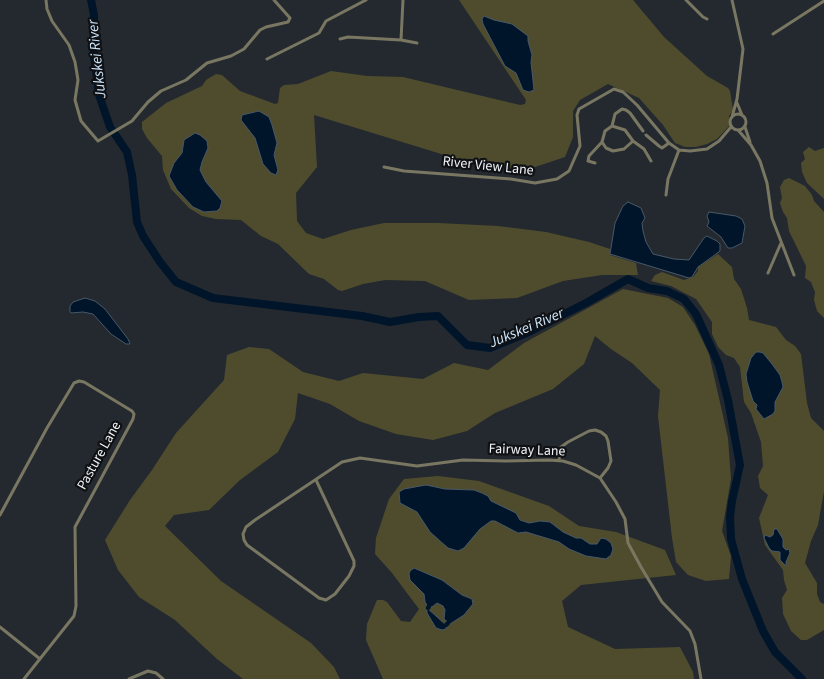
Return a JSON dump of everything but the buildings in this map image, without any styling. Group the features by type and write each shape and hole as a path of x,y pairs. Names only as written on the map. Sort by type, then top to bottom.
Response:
{"street":[{"path":"46,0 46,9 69,45 75,62 78,80 75,100 81,122 98,141 120,130 132,121 148,102 162,91 186,80 212,61 242,50 260,30 290,21 290,18 274,0"},
{"path":"268,59 319,33 326,21 366,0"},
{"path":"401,40 403,0"},
{"path":"686,0 700,15 708,19"},
{"path":"666,195 668,179 679,150 707,149 719,141 731,127 730,123 737,100 743,49 732,0"},
{"path":"773,34 824,1"},
{"path":"340,39 348,37 401,40 417,43"},
{"name":"River View Lane","path":"384,167 404,171 511,179 535,183 549,181 568,172 579,150 581,143 577,115 579,109 614,89 623,92 641,108 669,144 679,150"},
{"path":"737,100 742,115 746,120 745,126 751,145 764,174 769,192 772,218 794,275"},
{"path":"595,163 588,162 591,152 602,142 604,133 612,126 615,114 622,109 630,113 644,133 659,146 662,148 669,144"},
{"path":"732,116 742,115"},
{"path":"612,126 625,130 633,141 644,149 651,161"},
{"path":"738,130 745,126"},
{"path":"731,127 738,130 751,145"},
{"path":"602,142 606,148 613,151 624,149 633,141"},
{"path":"768,273 781,243"},
{"name":"Pasture Lane","path":"0,515 74,383 84,382 132,411 134,414 133,419 75,527 76,606 74,616 24,679"},
{"path":"559,460 561,447 589,431 601,432 606,436 611,461 600,478 622,514 628,543 659,597 690,631 695,644 701,679"},
{"name":"Fairway Lane","path":"316,480 354,561 354,566 349,576 335,594 326,600 319,598 250,547 243,537 244,530 248,525 342,462 354,458 417,466 463,460 559,460 576,465 600,478"},
{"path":"0,627 40,659"},
{"path":"129,679 148,671 156,673 162,679"}],"shaded area":[{"path":"459,0 633,0 664,37 707,76 728,88 733,110 729,116 729,126 717,139 707,144 685,147 675,143 663,125 639,98 608,84 580,100 573,111 573,137 565,157 529,169 474,164 314,115 317,167 296,193 297,221 306,233 323,239 351,230 384,223 498,226 546,232 610,249 610,255 636,263 638,275 602,275 563,281 517,298 469,300 425,281 385,280 363,284 342,291 324,279 309,274 278,244 261,236 241,220 216,219 202,216 189,208 171,189 163,170 162,156 147,138 142,129 142,122 166,103 202,86 206,80 216,74 222,75 240,91 275,104 278,103 280,88 284,85 298,84 331,71 367,76 403,77 520,105 525,104 526,100"},
{"path":"809,147 815,151 824,148 824,199 807,183 802,172 801,163 805,159 803,152"},
{"path":"789,178 805,186 814,201 824,212 824,318 817,311 814,300 815,292 811,282 805,278 806,266 789,231 787,218 780,203 782,198 780,187 784,180"},
{"path":"718,254 732,267 734,279 741,289 749,320 776,327 801,354 807,403 811,418 824,431 824,491 818,525 805,563 817,583 817,594 820,602 824,604 824,630 807,640 801,640 791,631 783,614 782,598 787,590 783,570 765,545 759,518 768,495 760,488 758,476 763,466 761,442 751,413 744,402 740,367 734,358 726,355 718,347 712,334 712,322 696,299 671,286 651,281 655,275 662,272 684,280 693,277 698,271 698,267"},
{"path":"623,289 668,298 683,307 695,325 709,354 728,438 731,479 722,531 731,556 729,579 706,581 688,575 676,562 658,416 660,390 632,363 595,336 584,364 553,389 495,413 467,431 433,440 396,434 359,421 330,404 298,393 295,419 278,452 240,480 209,510 174,515 165,526 221,581 311,643 334,667 340,679 243,679 217,659 175,620 139,597 118,570 105,540 176,433 224,380 227,355 249,347 269,349 303,372 339,381 363,373 423,379 454,363 488,370 524,343"},
{"path":"438,476 479,481 549,506 579,526 616,532 665,550 676,575 581,585 562,601 568,627 615,649 680,647 693,672 694,679 383,679 366,640 367,624 377,600 387,602 401,621 410,622 419,609 375,554 376,538 389,499 404,479"}],"water":[{"path":"484,16 512,24 528,36 532,55 534,90 529,92 523,90 516,73 505,66 483,24 482,19"},
{"path":"259,111 269,117 277,143 274,155 278,170 276,175 271,173 263,164 255,138 241,120 242,115"},
{"path":"195,133 207,141 208,148 200,170 206,182 222,201 217,211 204,212 193,207 177,190 169,176 174,163 182,153 184,140"},
{"path":"628,202 641,208 645,218 642,223 643,231 646,242 653,254 689,260 707,236 720,244 720,251 698,267 692,277 689,278 610,254 615,223 623,206"},
{"path":"709,212 736,216 742,219 745,226 742,243 728,248 721,237 707,226"},
{"path":"85,298 95,301 105,309 130,344 126,344 111,334 93,314 70,312 70,306 73,302"},
{"path":"756,352 763,353 772,364 780,375 783,387 775,402 775,411 764,419 756,409 757,405 753,401 746,374 751,358"},
{"path":"426,485 445,489 474,490 516,513 520,520 529,523 550,522 563,532 576,538 581,538 590,544 597,544 601,538 606,539 611,543 613,549 611,555 606,559 586,556 569,549 559,542 526,532 518,533 495,521 491,521 480,529 464,548 458,551 448,548 430,532 417,512 400,503 399,492 404,489"},
{"path":"774,529 777,529 783,539 783,547 786,550 789,549 790,553 786,566 780,560 780,552 772,551 764,538 765,535 770,537 773,535"},
{"path":"414,568 442,580 462,595 472,599 473,604 464,615 450,624 444,619 445,610 443,606 437,603 432,607 427,605 424,594 410,580 410,571"},
{"path":"427,608 446,625 446,629 436,628 427,613"}],"waterway":[{"name":"Jukskei River","path":"91,0 94,15 94,56 99,95 110,127 127,152 132,175 137,222 143,236 176,282 213,298 362,316 390,322 438,316 467,345 490,348 529,332 628,279 648,288 667,291 684,299 696,314 719,365 728,400 740,465 730,517 731,539 742,579 763,631 775,652 802,679"}]}
